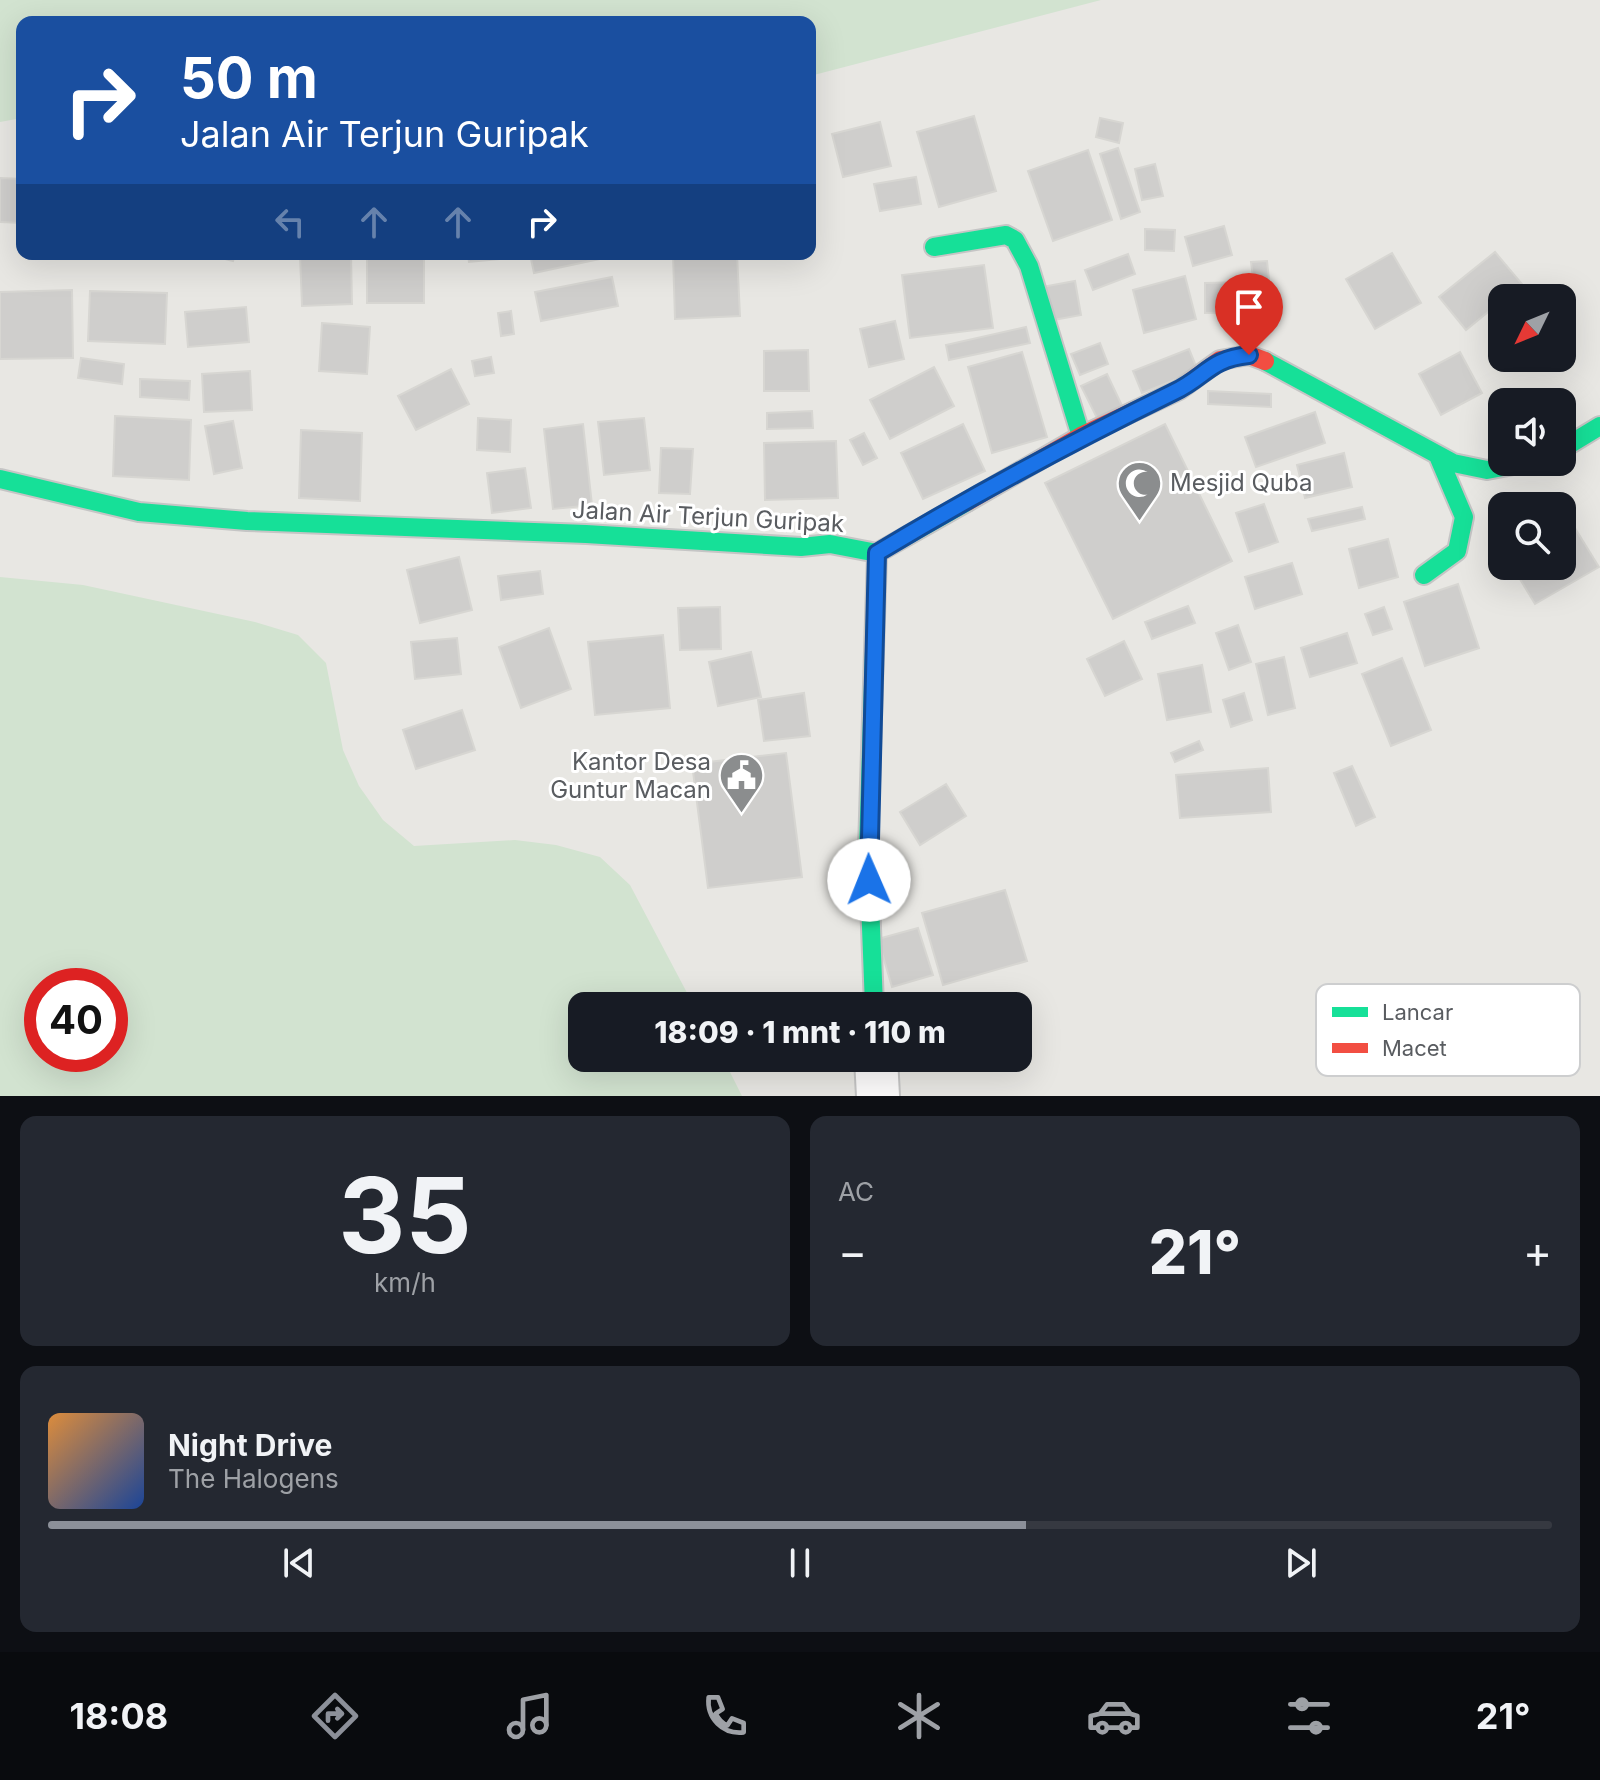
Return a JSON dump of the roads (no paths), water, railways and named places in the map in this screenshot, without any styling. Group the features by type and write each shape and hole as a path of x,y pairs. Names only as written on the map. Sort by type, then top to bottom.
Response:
{"street":[{"path":"934,247 1006,235 1015,240 1029,266 1081,436"},
{"path":"873,992 868,849 877,553 1081,436 1179,390 1220,360 1249,355 1304,378 1438,456 1470,468 1488,470"},
{"path":"1576,441 1600,426"},
{"path":"1424,575 1457,551 1464,517 1438,456"},
{"name":"Jalan Air Terjun Guripak","path":"0,479 139,512 216,519 801,547 830,544 877,553"},
{"path":"877,1072 878,1096"}],"place":[{"name":"Mesjid Quba","path":"1139,522"},
{"name":"Kantor Desa Guntur Macan","path":"742,815"}]}
